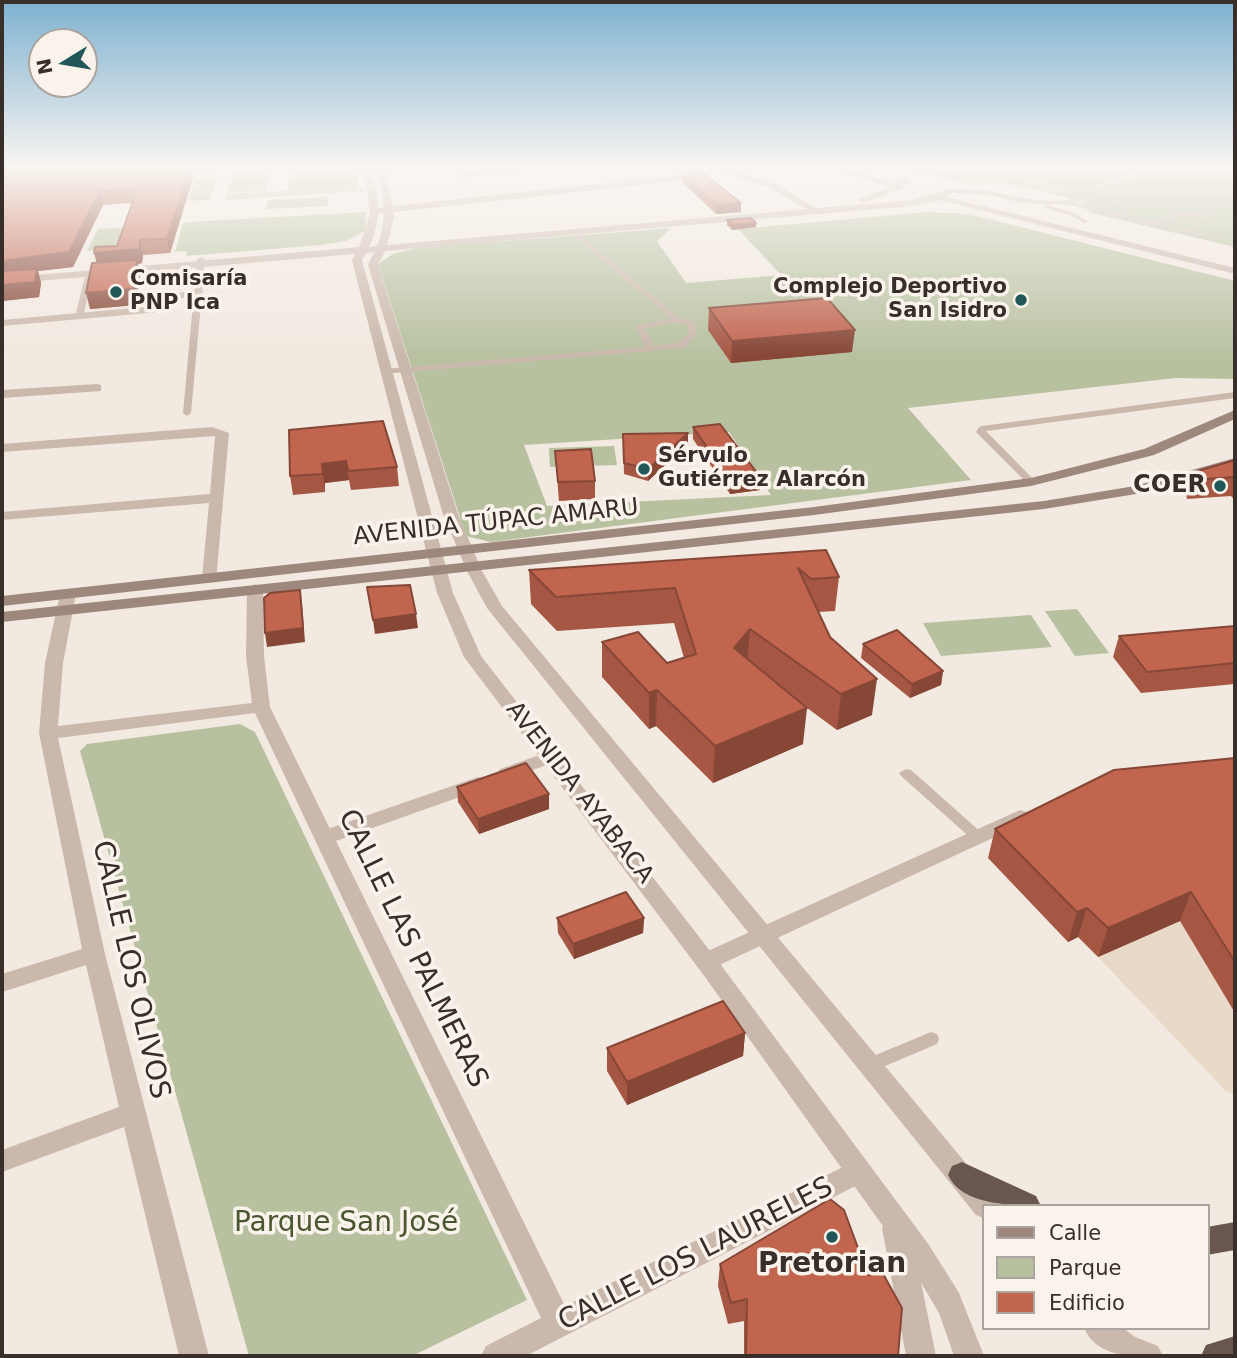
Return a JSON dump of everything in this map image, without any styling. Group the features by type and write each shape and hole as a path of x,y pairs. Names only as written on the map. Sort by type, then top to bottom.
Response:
{"highway":[{"path":"962,1175 1022,1204"},
{"path":"1209,1241 1235,1236"},
{"path":"1217,1356 1235,1352"}],"main road":[{"name":"AVENIDA TÚPAC AMARU","path":"466,558 1031,482 1149,452 1235,414"},
{"name":"AVENIDA TÚPAC AMARU","path":"2,617 66,602 210,578 825,527 1098,498 1175,481 1235,462"},
{"path":"814,511 825,527"},
{"name":"AVENIDA TÚPAC AMARU","path":"2,601 66,602 255,589 438,561"}],"street":[{"name":"AVENIDA AYABACA","path":"375,229 394,371 443,591 454,622 473,657 706,961 858,1172 928,1263 958,1322 970,1356"},
{"name":"AVENIDA AYABACA","path":"376,239 377,229"},
{"path":"318,251 338,254 393,229"},
{"path":"318,251 354,241 376,239 428,240 560,229"},
{"path":"376,239 386,254 417,246 601,229"},
{"path":"1068,229 1235,271"},
{"path":"1117,229 1186,247"},
{"path":"1121,242 1136,234"},
{"path":"2,279 318,251 376,239 417,246"},
{"path":"2,279 89,274 201,262"},
{"path":"2,323 159,309 163,297 199,293"},
{"name":"AVENIDA AYABACA","path":"394,371 466,558 495,608 872,1064 984,1204"},
{"path":"2,394 97,388"},
{"path":"2,449 212,431 223,436 210,578"},
{"path":"2,516 216,498"},
{"name":"CALLE LAS PALMERAS","path":"255,589 255,656 261,706 326,836 559,1325"},
{"name":"CALLE LOS OLIVOS","path":"66,602 54,663 48,733 94,954 194,1356"},
{"path":"48,733 261,706"},
{"path":"326,836 551,757"},
{"path":"706,961 1036,809"},
{"path":"2,983 94,954"},
{"path":"2,1161 132,1113"},
{"name":"CALLE LOS LAURELES","path":"495,1356 858,1172"},
{"path":"895,1221 921,1356"},
{"path":"1101,1330 1127,1349 1148,1356"}],"lane":[{"path":"1180,229 1223,240"},
{"path":"394,371 676,348 688,341 694,329 692,324 677,320 573,232"},
{"path":"187,413 201,262"},
{"path":"79,317 89,274"},
{"path":"650,349 640,327 677,320"},
{"path":"1031,482 981,432 982,429 1235,396"},
{"path":"906,773 978,837"},
{"path":"872,1064 930,1039"}],"green space":[{"path":"98,229 131,229 124,249 87,251"},
{"path":"181,229 365,229 346,241 320,245 186,256 187,251 175,252"},
{"path":"670,229 657,241 686,283 781,275 738,229 1030,229 1235,281 1235,379 1176,378 908,408 971,480 491,542 466,536 378,264 393,254 417,248","holes":["729,432 771,495 547,506 524,445"]},
{"path":"1160,229 1235,229 1235,247"},
{"path":"614,446 617,465 550,467 549,448"},
{"path":"1077,609 1109,653 1075,656 1045,611"},
{"path":"1031,615 1052,647 941,656 923,623"},
{"name":"Parque San José","path":"240,724 255,732 527,1300 412,1356 249,1356 80,751 87,744"}],"shaded area":[{"path":"1180,921 1235,1013 1235,1095 1225,1090 1098,957"}],"building":[{"path":"2,229 80,229 69,252 2,261"},
{"path":"123,229 170,229 167,239 140,240 139,249 94,253 95,247 117,246"},
{"path":"137,260 133,289 86,293 92,263"},
{"path":"37,269 35,282 2,285 2,271"},
{"path":"827,298 855,330 732,341 709,308"},
{"path":"383,421 397,467 348,471 346,461 322,464 323,474 290,476 289,430"},
{"path":"720,424 761,478 731,482 693,427"},
{"path":"688,433 648,469 624,463 623,434"},
{"path":"591,449 595,481 558,482 555,451"},
{"path":"1235,460 1235,477 1193,480 1191,473"},
{"path":"826,550 839,577 811,579 798,568 830,637 877,679 841,694 750,629 734,648 807,708 715,746 657,690 649,693 602,642 638,632 667,663 696,654 675,588 556,597 529,570"},
{"path":"410,585 416,614 373,620 367,587"},
{"path":"300,590 303,628 265,633 264,598 270,593"},
{"path":"1235,626 1235,663 1147,672 1119,636"},
{"path":"897,630 943,671 912,684 863,644"},
{"path":"1235,758 1235,962 1191,892 1108,928 1087,908 1077,912 995,829 1114,770"},
{"path":"526,763 549,794 478,819 457,787"},
{"path":"626,892 644,918 573,944 557,918"},
{"path":"723,1001 745,1033 627,1082 607,1048"},
{"path":"830,1199 844,1210 868,1275 882,1272 902,1308 898,1356 746,1356 747,1299 731,1303 720,1264"}],"place":[{"name":"Comisaría PNP Ica","path":"116,292"},
{"name":"Complejo Deportivo San Isidro","path":"1021,300"},
{"name":"Sérvulo Gutiérrez Alarcón","path":"644,469"},
{"name":"COER","path":"1220,486"},
{"name":"Pretorian","path":"832,1237"}]}
